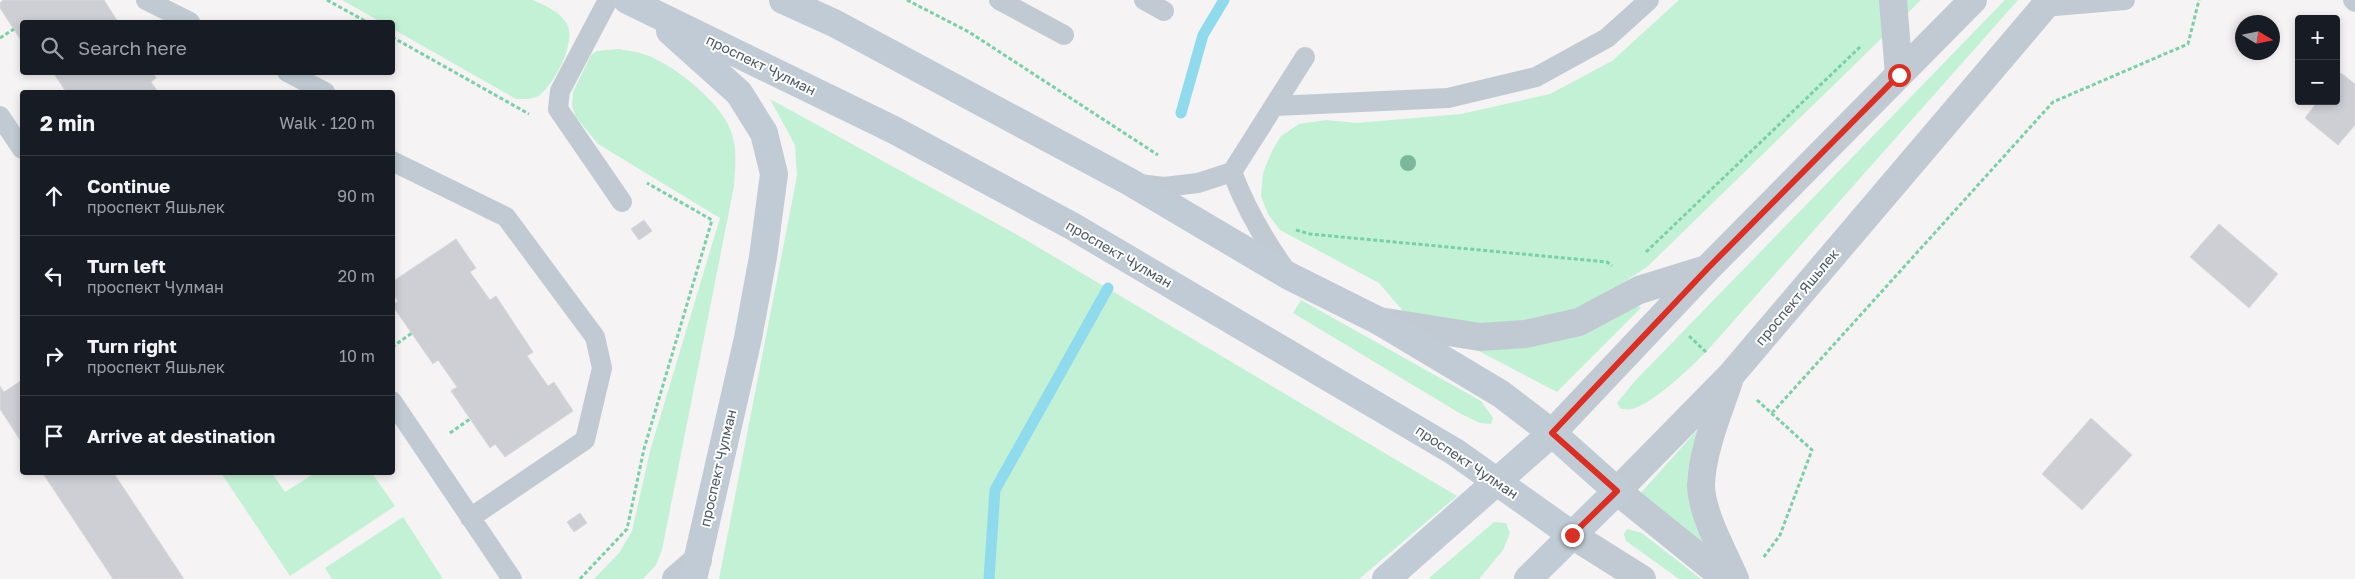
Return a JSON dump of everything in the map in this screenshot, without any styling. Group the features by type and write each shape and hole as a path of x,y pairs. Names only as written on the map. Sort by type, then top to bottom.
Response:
{"main road":[{"path":"783,0 834,23 1130,182 1289,276 1380,321 1501,394 1552,433 1617,491"},
{"name":"проспект Чулман","path":"636,4 894,130 1072,226 1414,426 1498,481 1572,535"},
{"name":"проспект Чулман","path":"636,4 739,92 764,133 774,174 763,257 748,338 695,569"},
{"path":"1386,579 1552,433"},
{"name":"проспект Яшьлек","path":"1528,579 1617,491"}],"street":[{"path":"1552,433 1708,268 1973,0"},
{"name":"проспект Яшьлек","path":"1617,491 1731,375 2046,4"},
{"path":"1894,8 1899,75"},
{"path":"1380,321 1480,337 1525,334 1579,322 1639,290 1708,268"},
{"path":"1731,375 1708,446 1701,486 1709,523 1735,579"},
{"path":"1617,491 1726,579"},
{"path":"1572,535 1642,579"},
{"path":"676,579 695,569"}],"lane":[{"path":"146,0 186,20"},
{"path":"608,0 560,91 558,109 622,202"},
{"path":"1000,0 1064,35"},
{"path":"1144,0 1164,11"},
{"path":"1275,106 1448,98 1536,77 1607,38 1649,0"},
{"path":"2046,4 2125,0"},
{"path":"1130,182 1164,187 1198,183 1232,172 1305,57"},
{"path":"293,75 321,90"},
{"path":"0,116 20,146"},
{"path":"395,162 506,217 595,337 602,368 586,440 470,518"},
{"path":"1232,172 1244,202 1261,235 1289,276"},
{"path":"395,406 512,579"}],"path":[{"path":"327,0 363,20"},
{"path":"907,0 969,32 1163,158"},
{"path":"1772,413 2053,102 2188,44 2199,0"},
{"path":"1643,254 1894,8"},
{"path":"0,38 14,29"},
{"path":"395,39 532,116"},
{"path":"580,579 627,529 644,450 712,220 645,181"},
{"path":"1290,228 1310,234 1607,262 1615,268"},
{"path":"1684,331 1706,352"},
{"path":"395,346 412,334"},
{"path":"1756,399 1812,450 1780,535 1761,561"}],"green space":[{"path":"342,0 533,0 552,9 564,19 569,32 569,41 557,73 544,91 533,98 516,99 395,30 395,20 377,20"},
{"path":"1679,0 1921,0 1647,267 1601,297 1565,313 1521,324 1456,324 1403,311 1379,283 1280,230 1268,214 1261,196 1263,173 1272,151 1281,136 1299,124 1326,120 1357,123 1461,114 1550,94 1612,61"},
{"path":"2005,0 2018,0 1706,352 1651,400 1632,409 1621,409 1617,403 1634,382"},
{"path":"619,49 649,56 660,61 696,86 707,97 725,119 733,136 735,165 734,186 662,550 656,565 643,579 594,579 619,553 632,531 650,451 720,218 598,144 575,116 572,105 573,92 591,55 597,51"},
{"path":"770,99 1021,237 1457,496 1359,579 719,579 797,176 795,145"},
{"path":"1301,300 1481,401 1493,418 1491,424 1480,423 1461,414 1293,313"},
{"path":"1634,303 1641,308 1557,392 1473,348 1540,345 1589,329"},
{"path":"1699,428 1689,462 1687,490 1689,504 1694,517 1710,549 1638,496"},
{"path":"222,475 273,475 285,492 312,475 373,475 395,506 290,576"},
{"path":"403,517 443,579 332,579 325,568"},
{"path":"1494,522 1506,523 1510,533 1503,550 1479,579 1428,579"},
{"path":"1627,529 1642,533 1701,579 1679,579 1626,541 1624,534"}],"building":[{"path":"3,0 104,0 117,20 20,20 20,39 0,8 0,3"},
{"path":"2341,73 2355,84 2355,125 2338,145 2305,118 2315,105 2340,105"},
{"path":"55,75 154,75 156,78 151,82 157,90 65,90"},
{"path":"644,220 652,231 639,240 631,229"},
{"path":"2219,224 2278,274 2249,308 2190,257"},
{"path":"456,239 476,268 470,272 490,300 496,296 533,352 527,356 548,386 554,382 573,411 505,457 495,444 490,448 451,391 457,387 438,360 433,364 395,309 395,303 398,301 395,297 395,280"},
{"path":"20,381 20,440 0,409 0,386 4,392"},
{"path":"2091,418 2132,455 2082,510 2042,474"},
{"path":"44,475 115,475 184,579 113,579"},
{"path":"580,513 587,523 574,532 567,522"}],"waterway":[{"path":"1181,113 1203,35 1224,0"},
{"path":"989,579 995,490 1108,288"}],"route":[{"path":"1572,535 1617,491 1552,433 1666,315 1708,268 1899,75"}]}
